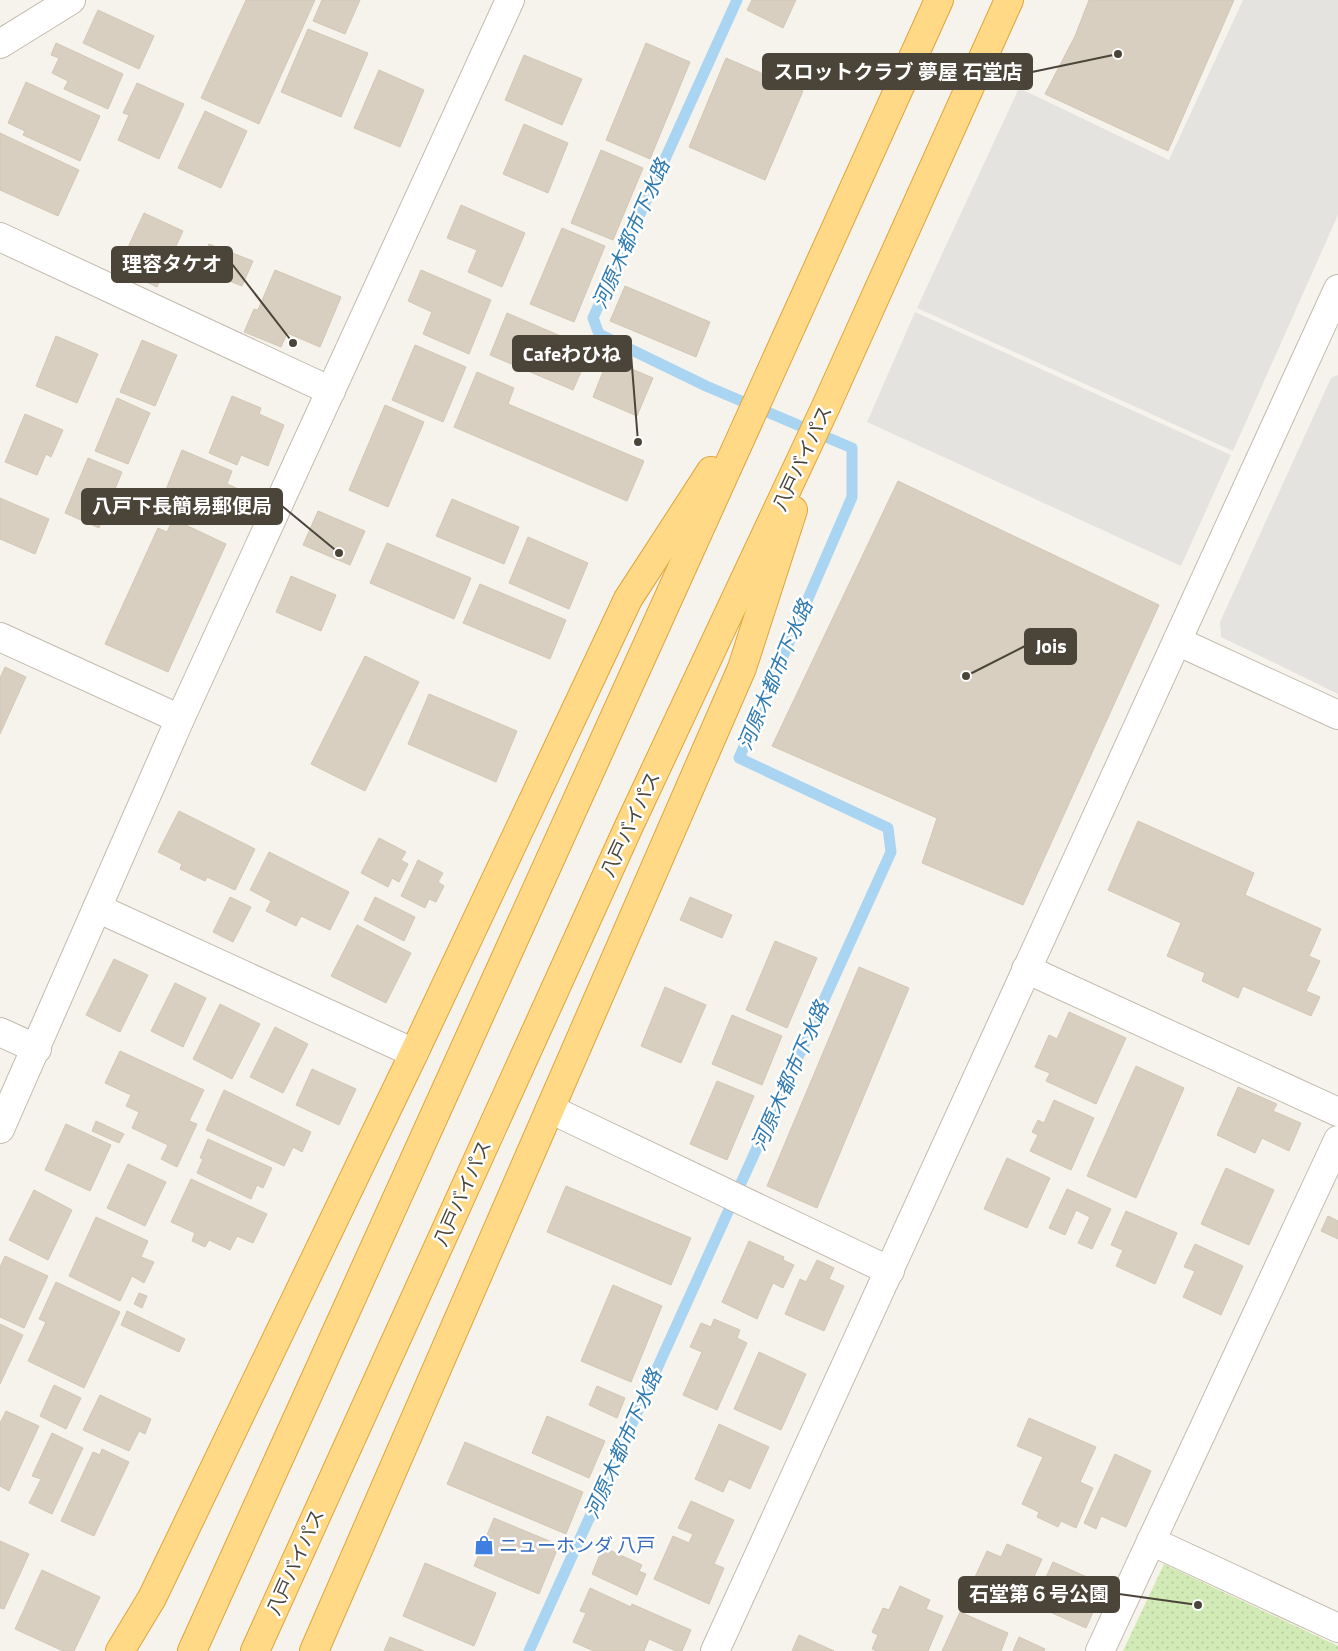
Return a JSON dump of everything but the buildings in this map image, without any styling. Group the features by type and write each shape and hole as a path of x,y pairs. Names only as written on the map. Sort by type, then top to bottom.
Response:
{"highway":[{"path":"192,1651 939,0"},
{"name":"八戸バイパス","path":"255,1651 628,826 827,404 1009,0"},
{"path":"120,1651 156,1589 414,1053 628,599 760,395"},
{"path":"314,1651 742,668 827,404"}],"street":[{"path":"0,44 71,0"},
{"path":"0,1129 37,1049 180,720 510,0"},
{"path":"0,237 331,391"},
{"path":"715,1651 1177,641 1329,334 1338,289"},
{"path":"0,637 180,720"},
{"path":"1177,641 1338,715"},
{"path":"97,908 414,1053"},
{"path":"1026,969 1338,1112"},
{"path":"0,1032 37,1049"},
{"path":"550,1109 890,1271"},
{"path":"1100,1651 1338,1140"},
{"path":"1151,1541 1338,1628"}],"green space":[{"path":"1164,1564 1338,1646 1338,1651 1123,1651"}],"shaded area":[{"path":"1243,0 1338,0 1338,215 1233,451 917,308 1019,88 1169,160"},
{"path":"915,312 1231,455 1181,566 867,422"},
{"path":"1338,375 1338,694 1221,637 1220,622 1331,378"}],"waterway":[{"name":"河原木都市下水路","path":"529,1651 891,852 888,828 739,758 852,497 852,448 706,386 599,334 593,318 737,0"}],"place":[{"name":"スロットクラブ 夢屋 石堂店","path":"1118,54"},
{"name":"理容タケオ","path":"293,343"},
{"name":"Cafeわひね","path":"638,442"},
{"name":"八戸下長簡易郵便局","path":"339,553"},
{"name":"Jois","path":"966,676"},
{"name":"ニューホンダ 八戸","path":"484,1545"},
{"name":"石堂第６号公園","path":"1198,1605"}]}
